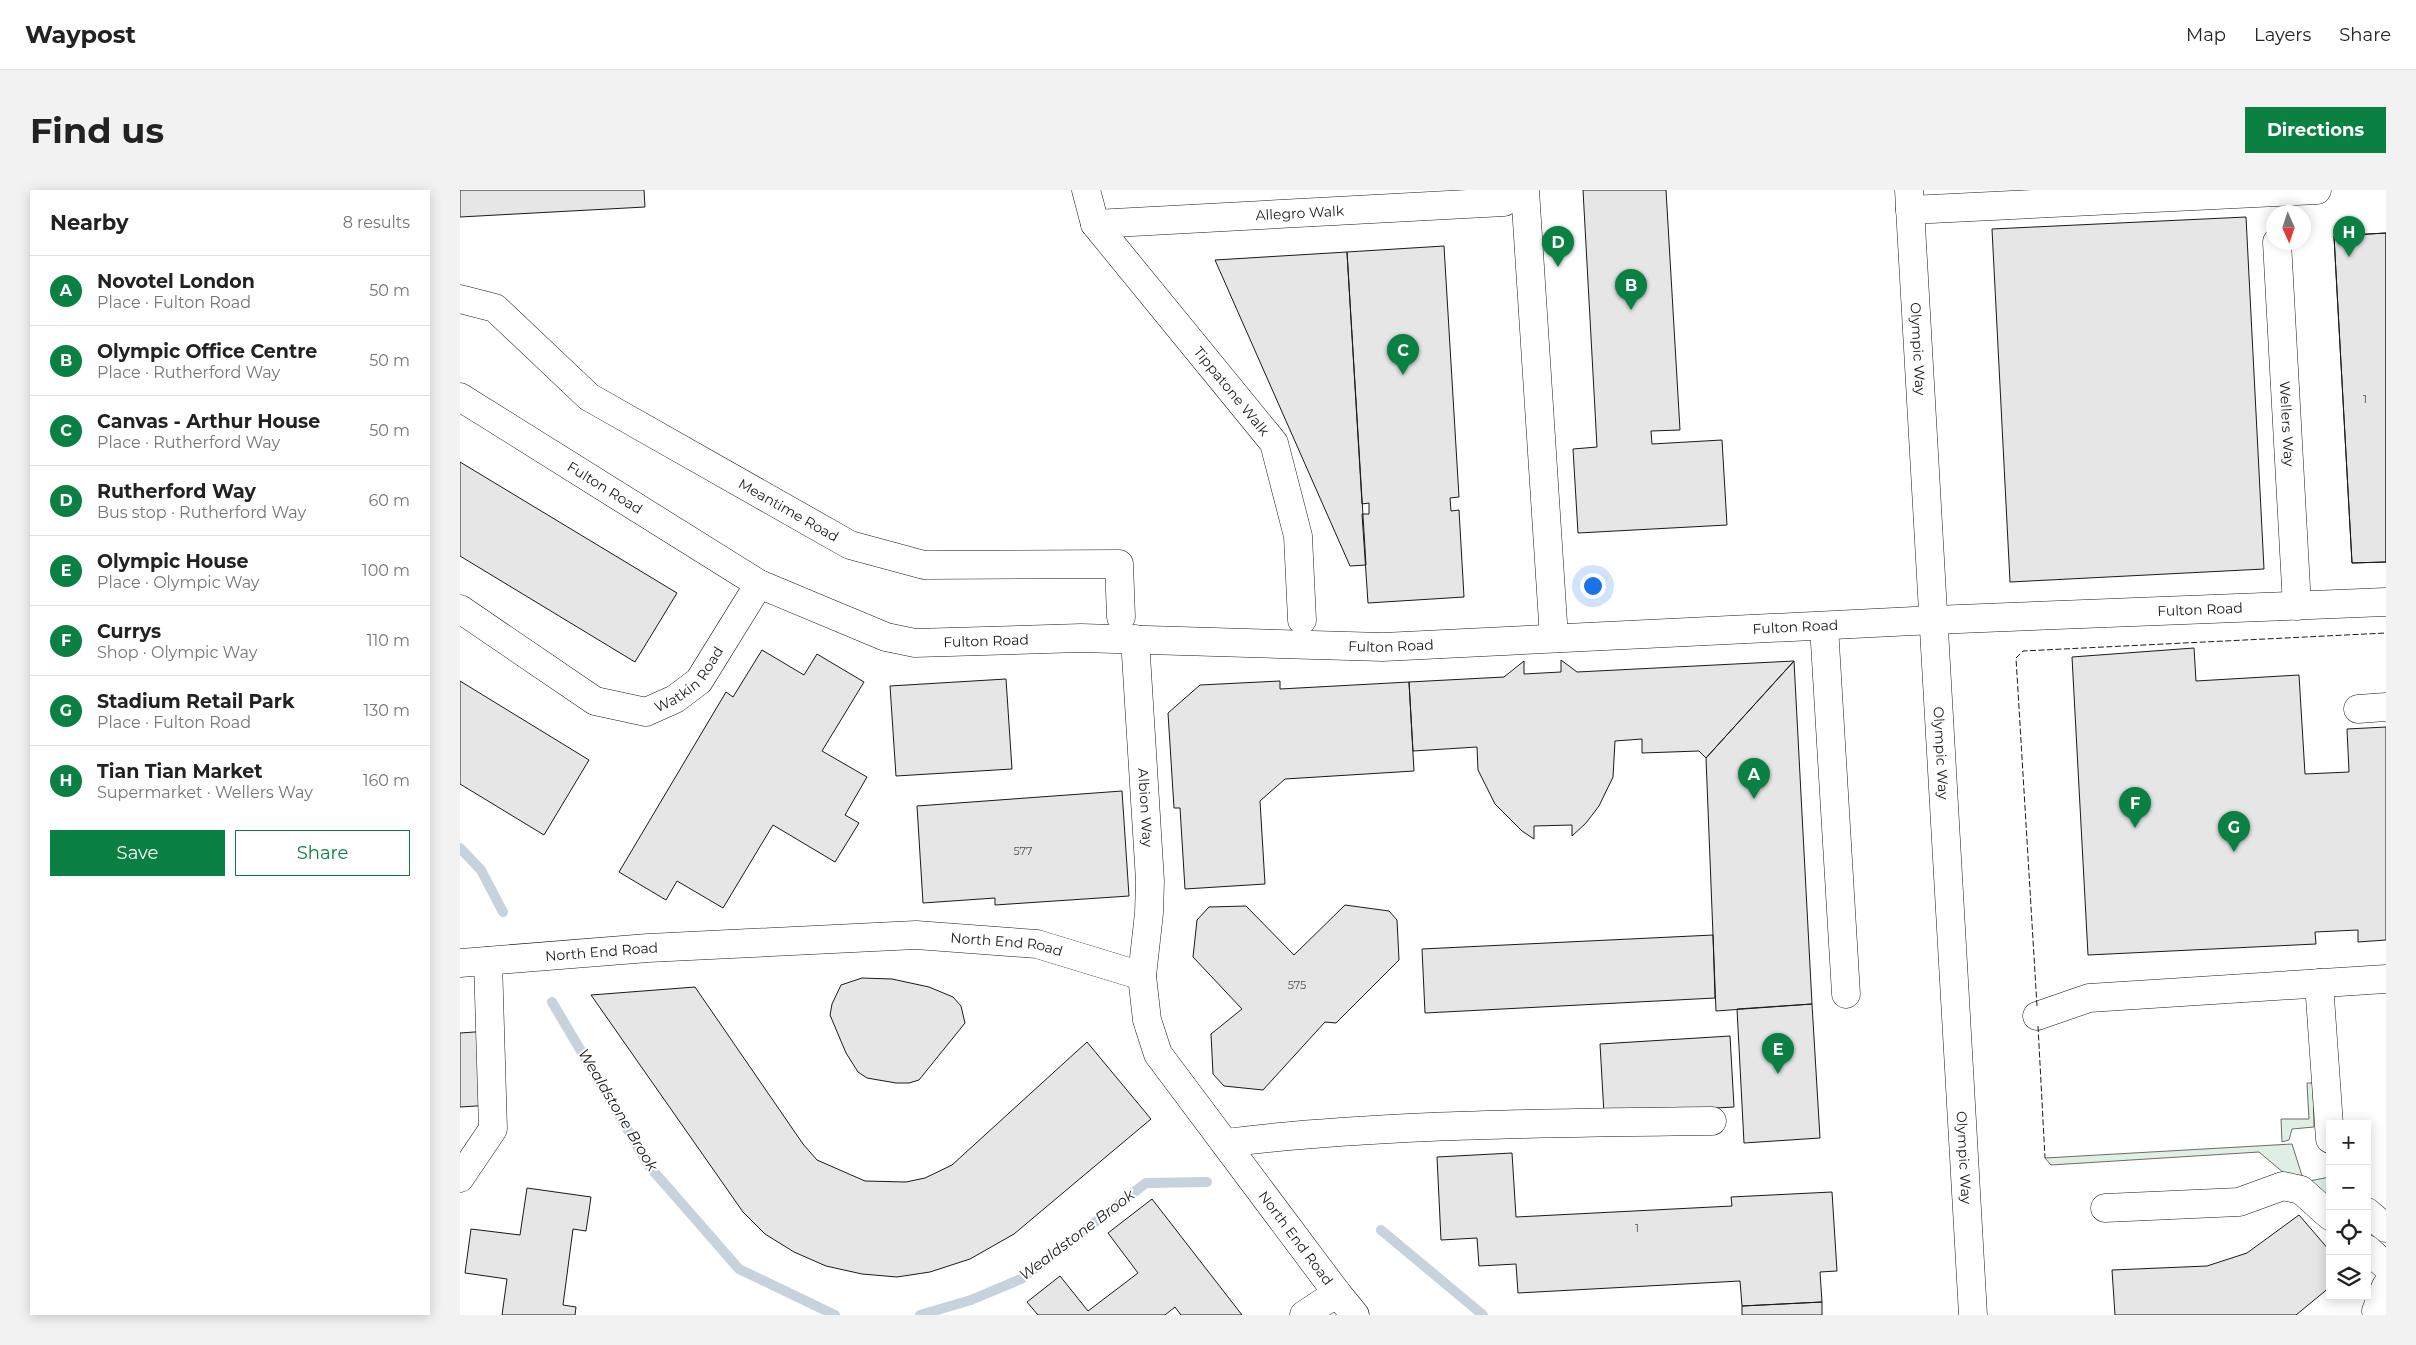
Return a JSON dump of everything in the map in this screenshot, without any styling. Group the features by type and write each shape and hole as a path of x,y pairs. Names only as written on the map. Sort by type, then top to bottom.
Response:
{"street":[{"path":"1086,190 1095,224"},
{"path":"1910,200 2008,205 2275,198 2317,190"},
{"path":"1515,196 1554,638"},
{"name":"Allegro Walk","path":"1095,224 1515,196"},
{"name":"Olympic Way","path":"1910,200 1963,1174 1973,1315"},
{"name":"Tippatone Walk","path":"1095,224 1274,443 1298,536 1302,620"},
{"name":"Wellers Way","path":"2277,250 2297,606"},
{"name":"Meantime Road","path":"460,299 495,308 589,397 850,545 924,565 1119,564 1128,628"},
{"name":"Fulton Road","path":"460,397 759,584 886,637 915,643 1081,638 1128,628 1383,646 1934,620 2386,602"},
{"name":"Watkin Road","path":"460,609 595,701 646,712 676,699 699,681 759,584"},
{"path":"1824,626 1846,994"},
{"name":"Albion Way","path":"1128,628 1150,881 1142,976"},
{"path":"2358,709 2386,707"},
{"name":"North End Road","path":"460,963 648,948 916,935 1037,944 1142,976 1147,1020 1158,1054 1337,1293 1356,1315"},
{"path":"460,1178 493,1129 488,961"},
{"path":"2037,1016 2089,998 2386,979"},
{"path":"2319,984 2329,1120"},
{"path":"1226,1144 1272,1137 1366,1130 1553,1122 1712,1121"},
{"path":"2105,1208 2239,1202 2284,1186 2301,1190 2326,1212"},
{"path":"2371,1215 2386,1228"},
{"path":"2371,1253 2386,1266"},
{"path":"2376,1313 2386,1286"},
{"path":"1304,1315 1337,1293"}],"green space":[{"path":"2307,1083 2313,1083 2314,1127 2292,1129 2289,1140 2282,1142 2281,1119 2309,1119"},
{"path":"2292,1144 2304,1182 2326,1178 2326,1209 2259,1152 2051,1165 2045,1158"}],"building":[{"path":"460,190 644,190 645,207 460,217"},
{"path":"1583,190 1666,190 1680,430 1651,431 1652,444 1722,440 1727,525 1578,533 1573,449 1597,447"},
{"path":"2246,217 2264,569 2010,582 1992,229"},
{"path":"2386,233 2386,562 2352,563 2334,236"},
{"path":"2386,233 2386,562 2352,563 2334,236"},
{"path":"1444,246 1459,497 1450,498 1451,511 1459,510 1464,597 1368,603 1362,514 1369,514 1369,503 1362,504 1347,252"},
{"path":"1347,252 1366,565 1350,566 1215,260"},
{"path":"460,462 677,593 635,662 460,556"},
{"path":"2194,648 2196,681 2299,675 2305,774 2349,772 2347,729 2386,727 2386,940 2358,942 2358,930 2315,932 2316,944 2088,955 2072,657"},
{"path":"762,650 804,675 817,654 864,682 822,751 867,777 845,815 859,823 835,862 773,825 723,908 677,881 666,900 619,872 726,692 733,697"},
{"path":"1561,660 1577,672 1794,661 1706,758 1699,751 1642,753 1642,739 1615,741 1613,777 1599,806 1586,823 1572,836 1572,825 1534,826 1534,839 1522,831 1495,804 1478,770 1477,747 1413,751 1409,682 1504,677 1524,661 1524,674 1561,672"},
{"path":"1794,661 1812,1004 1716,1011 1706,758"},
{"path":"1006,679 1012,769 896,776 890,686"},
{"path":"460,681 589,760 544,835 460,784"},
{"path":"1280,681 1280,689 1409,682 1414,771 1285,779 1260,801 1265,884 1185,889 1180,808 1174,808 1168,713 1200,685"},
{"path":"1122,791 1129,896 995,905 995,898 923,903 917,806"},
{"path":"1345,905 1389,911 1397,920 1399,960 1336,1023 1325,1022 1263,1090 1224,1086 1213,1074 1211,1034 1242,1009 1193,957 1197,920 1209,907 1246,906 1294,955"},
{"path":"1713,935 1715,998 1425,1013 1422,949"},
{"path":"862,978 892,979 929,987 953,997 961,1006 965,1023 919,1080 909,1083 896,1083 867,1078 858,1072 846,1053 830,1015 832,1004 841,985"},
{"path":"695,987 803,1144 817,1160 865,1181 906,1182 925,1178 952,1165 1087,1042 1151,1119 1014,1234 970,1259 930,1272 897,1277 862,1274 826,1266 794,1252 765,1234 743,1212 591,995"},
{"path":"1812,1004 1820,1138 1744,1143 1737,1009"},
{"path":"489,1031 493,1105 460,1107 460,1033"},
{"path":"1730,1036 1734,1107 1604,1114 1600,1044"},
{"path":"1512,1153 1516,1217 1732,1206 1731,1197 1832,1192 1837,1271 1820,1272 1822,1302 1742,1306 1740,1281 1518,1293 1516,1264 1479,1266 1477,1238 1441,1240 1437,1157"},
{"path":"527,1188 591,1197 586,1231 573,1229 563,1305 576,1307 575,1315 502,1315 507,1279 465,1273 471,1229 520,1235"},
{"path":"1152,1199 1242,1315 1181,1315 1175,1307 1165,1315 1038,1315 1027,1302 1060,1276 1088,1311 1138,1273 1108,1233"},
{"path":"2299,1215 2326,1246 2326,1290 2296,1315 2115,1315 2112,1270 2207,1266 2247,1253"},
{"path":"1822,1302 1822,1315 1742,1315 1742,1306"}],"waterway":[{"name":"Wealdstone Brook","path":"460,848 481,870 503,912"},
{"name":"Wealdstone Brook","path":"552,1002 649,1166 739,1269 835,1315"},
{"name":"Wealdstone Brook","path":"920,1315 971,1300 1021,1279 1146,1183 1207,1182"},
{"name":"Wealdstone Brook","path":"1381,1230 1483,1315"}],"fence":[{"path":"2037,1006 2016,658 2023,651 2386,633"},
{"path":"2038,1026 2045,1158"}],"place":[{"name":"Tian Tian Market","path":"2349,257"},
{"name":"Rutherford Way","path":"1558,267"},
{"name":"Olympic Office Centre","path":"1631,310"},
{"name":"Canvas - Arthur House","path":"1403,375"},
{"name":"Novotel London","path":"1754,799"},
{"name":"Currys","path":"2135,828"},
{"name":"Stadium Retail Park","path":"2234,852"},
{"name":"Olympic House","path":"1778,1074"}]}
